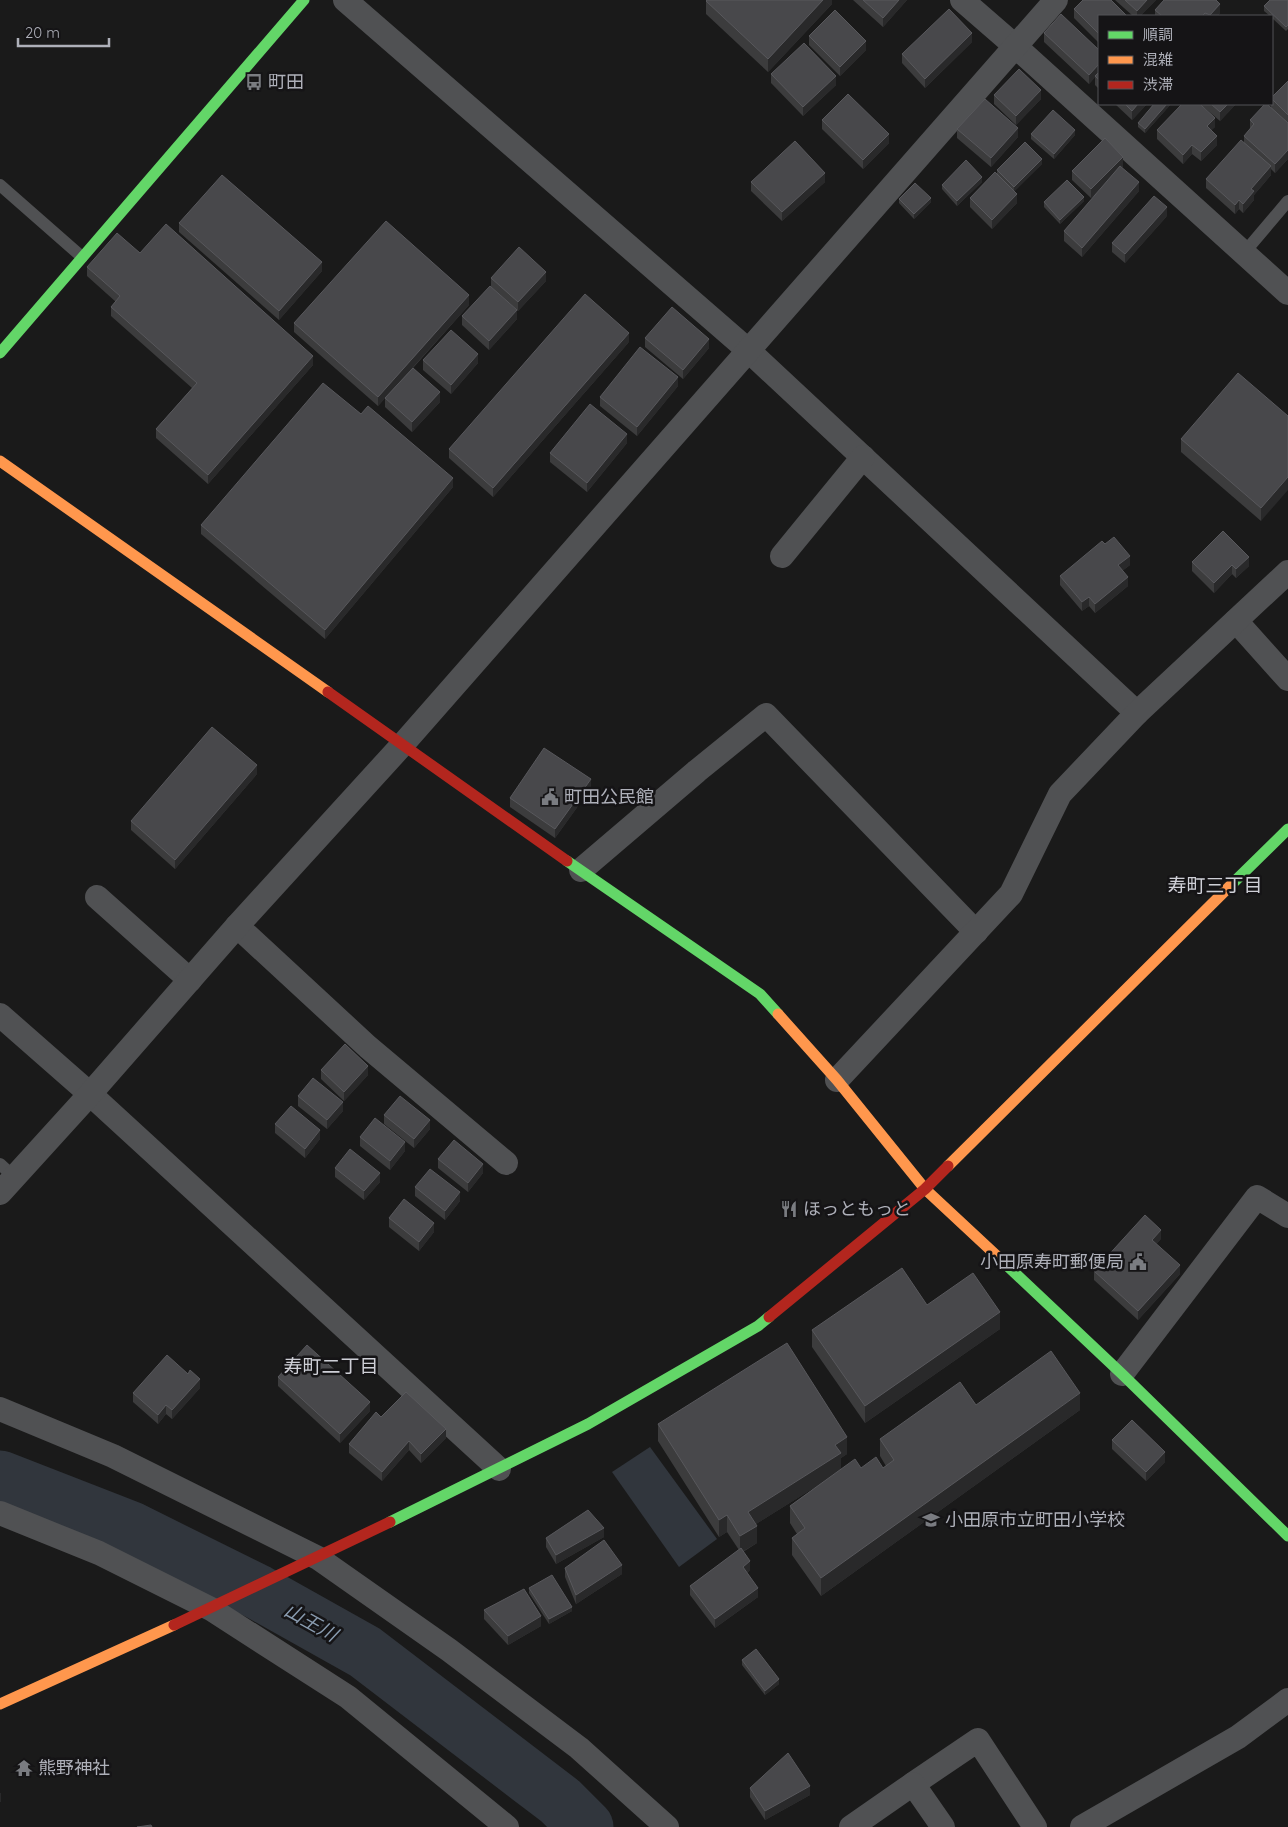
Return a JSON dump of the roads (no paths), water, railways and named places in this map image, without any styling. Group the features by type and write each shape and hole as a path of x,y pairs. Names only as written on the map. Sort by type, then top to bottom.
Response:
{"street":[{"path":"0,352 304,0"},
{"path":"345,0 749,351 1138,713"},
{"path":"962,0 1288,293"},
{"path":"5,1178 90,1094 237,926 403,744 1056,0"},
{"path":"782,556 862,457"},
{"path":"0,461 670,933 760,994 837,1080 925,1189 1122,1374 1279,1515 1288,1536"},
{"path":"837,1080 1011,894 1060,794 1138,713 1288,572"},
{"path":"1236,621 1288,679"},
{"path":"581,870 766,715 976,932"},
{"path":"0,1704 211,1609 499,1469 588,1424 758,1326 925,1189 1288,829"},
{"path":"97,897 190,980"},
{"path":"237,926 368,1047 506,1163"},
{"path":"0,1016 90,1094 499,1469"},
{"path":"1122,1374 1257,1197 1288,1216"},
{"path":"0,1409 113,1456 318,1558 449,1650 579,1748 667,1827"},
{"path":"0,1513 99,1553 211,1609 348,1697 507,1827"},
{"path":"1082,1827 1238,1737 1288,1700"},
{"path":"851,1827 978,1740 1035,1827"},
{"path":"913,1784 943,1827"}],"lane":[{"path":"0,185 82,257"},
{"path":"1244,253 1288,201"}],"waterway":[{"name":"山王川","path":"0,1478 131,1529 258,1592 365,1652 560,1801 586,1827"}],"place":[{"name":"町田","path":"254,82"},
{"name":"町田公民館","path":"550,797"},
{"name":"ほっともっと","path":"789,1209"},
{"name":"小田原寿町郵便局","path":"1138,1262"},
{"name":"小田原市立町田小学校","path":"931,1520"},
{"name":"熊野神社","path":"24,1768"}],"district":[{"name":"寿町三丁目","path":"1215,885"},
{"name":"寿町二丁目","path":"331,1366"}]}
